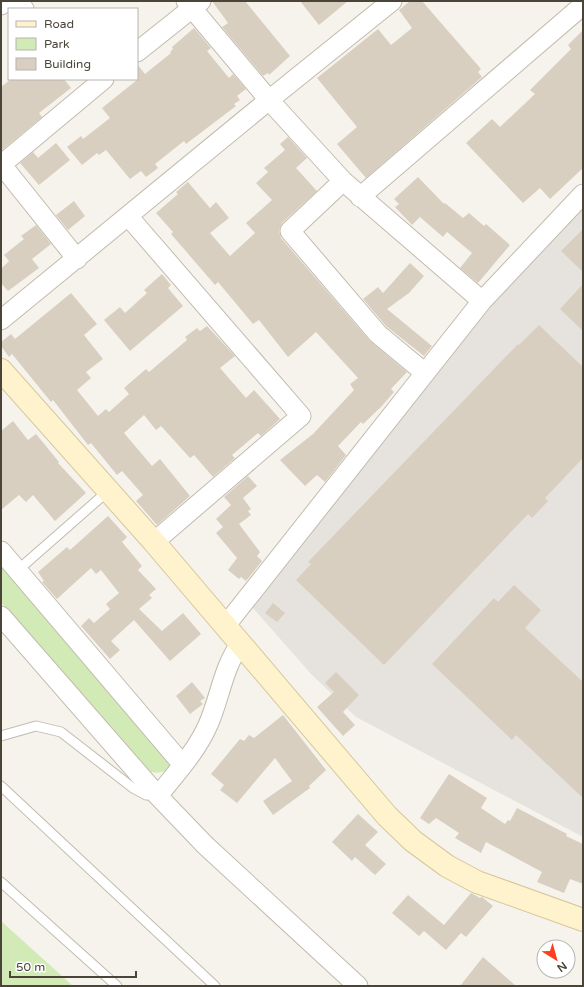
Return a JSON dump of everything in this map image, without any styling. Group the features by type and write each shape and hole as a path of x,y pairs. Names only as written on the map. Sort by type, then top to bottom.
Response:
{"street":[{"path":"1,5 6,1"},
{"path":"1,320 392,1"},
{"path":"138,51 193,3 269,100 343,181 482,301"},
{"path":"360,197 581,4"},
{"path":"77,259 1,164 84,85 101,80"},
{"path":"343,181 290,231 378,334 425,373"},
{"path":"226,626 482,301 583,194"},
{"path":"128,216 301,416 154,542"},
{"path":"1,370 154,542 387,816 413,841 447,866 477,882 583,920"},
{"path":"1,551 183,765"},
{"path":"1,616 158,796 205,845 358,986"},
{"path":"158,796 195,749 208,726 229,662 241,643"}],"lane":[{"path":"18,570 108,491"},
{"path":"1,736 36,726 62,732 133,788 146,795 158,796"},
{"path":"1,786 215,986"},
{"path":"1,882 117,986"}],"shaded area":[{"path":"583,209 583,837 356,717 312,675 252,607 472,328 539,253"}],"green space":[{"path":"1,563 160,748 172,767 166,771 160,772 147,771 1,602"},
{"path":"1,921 73,986 1,986"}],"building":[{"path":"212,1 245,1 290,56 269,75 268,73 263,76 222,27 228,23"},
{"path":"300,1 348,1 319,25"},
{"path":"410,1 422,1 481,69 478,72 482,77 366,178 337,144 357,127 317,78 378,29 391,45 412,28 399,10"},
{"path":"194,28 211,48 207,51 229,78 233,74 246,89 237,96 240,100 234,104 236,106 186,144 184,141 155,164 158,168 146,177 141,171 130,179 106,150 99,155 97,153 82,165 67,147 81,136 83,139 110,118 102,108 138,80 138,65 145,74 171,53 170,52 173,49 172,47"},
{"path":"583,30 583,168 550,199 540,188 523,203 466,143 492,119 500,127 535,94 530,90 571,49 568,45"},
{"path":"10,80 65,80 71,88 39,113 42,117 1,151 1,87"},
{"path":"288,137 307,158 296,168 317,191 282,223 279,231 281,238 370,341 407,372 391,389 394,392 381,407 363,424 361,422 338,446 346,455 325,482 317,475 305,486 280,460 313,434 354,390 350,384 358,378 316,332 288,357 259,320 253,324 218,282 215,285 171,234 173,232 156,213 178,194 176,192 188,182 210,208 216,202 229,218 210,233 230,256 255,233 246,223 272,200 256,183 268,172 264,168 285,150 280,144"},
{"path":"56,143 70,160 39,185 20,163 33,152 38,158"},
{"path":"418,177 444,204 445,203 463,218 469,213 484,226 486,224 510,245 478,283 460,268 472,253 447,232 443,237 420,217 412,225 395,207 399,204 394,199"},
{"path":"74,201 85,216 68,230 56,215"},
{"path":"36,225 51,244 32,259 39,268 8,291 1,283 1,269 9,261 4,255 24,239 21,236"},
{"path":"583,229 583,272 561,251"},
{"path":"410,263 424,276 409,293 387,309 432,346 424,356 386,326 363,299 378,287 383,293"},
{"path":"162,274 171,285 168,288 183,306 130,351 104,320 120,307 125,313 147,293 144,290"},
{"path":"583,284 583,331 560,309"},
{"path":"71,293 97,324 84,335 103,359 86,372 91,378 77,390 98,416 106,409 109,412 129,394 124,388 146,369 149,372 187,340 185,337 197,328 200,331 207,326 235,356 220,368 246,398 254,390 280,419 261,436 258,433 232,455 235,458 213,477 194,455 190,458 161,426 156,430 144,415 124,433 152,466 160,459 190,496 157,525 136,501 143,495 122,471 117,475 91,443 88,445 53,400 51,402 12,354 9,357 1,346 1,342 11,334 15,339"},
{"path":"539,325 583,367 583,458 545,498 548,501 532,518 528,514 384,665 296,580 311,564 308,562 518,344 519,345"},
{"path":"13,421 28,440 36,434 59,462 58,463 86,493 55,521 33,495 26,502 19,495 1,510 1,431"},
{"path":"248,476 257,486 243,498 251,509 248,511 251,515 239,524 260,552 257,556 262,561 246,581 241,577 239,579 228,570 237,558 216,533 223,527 216,519 231,505 224,497"},
{"path":"108,516 127,537 122,542 142,566 138,570 156,589 149,595 152,598 139,609 162,631 183,613 201,634 170,661 134,620 111,641 120,650 110,659 81,626 89,618 94,623 110,609 106,604 119,593 101,570 96,574 91,568 57,599 42,582 44,581 38,572 67,547 70,550"},
{"path":"514,585 541,610 525,628 583,682 583,798 516,735 512,740 432,664 494,598 498,602"},
{"path":"273,603 285,613 277,622 265,613"},
{"path":"336,672 359,695 343,712 355,725 343,736 317,707 334,692 325,683"},
{"path":"192,682 205,698 200,701 203,704 190,714 176,696"},
{"path":"283,715 326,770 309,786 310,788 273,815 263,801 292,781 275,758 237,803 220,790 224,785 211,774 240,739 244,741 249,735 254,738"},
{"path":"449,774 487,798 481,808 505,824 508,820 510,821 517,808 583,844 583,884 570,879 564,893 537,882 542,872 486,842 481,853 455,838 459,833 436,818 429,824 420,818"},
{"path":"358,814 378,832 365,845 386,864 375,875 355,857 352,861 332,842"},
{"path":"471,893 480,898 482,897 493,906 466,937 461,933 446,950 424,931 419,936 392,913 408,895 444,925"},
{"path":"483,957 516,986 460,986"}]}
